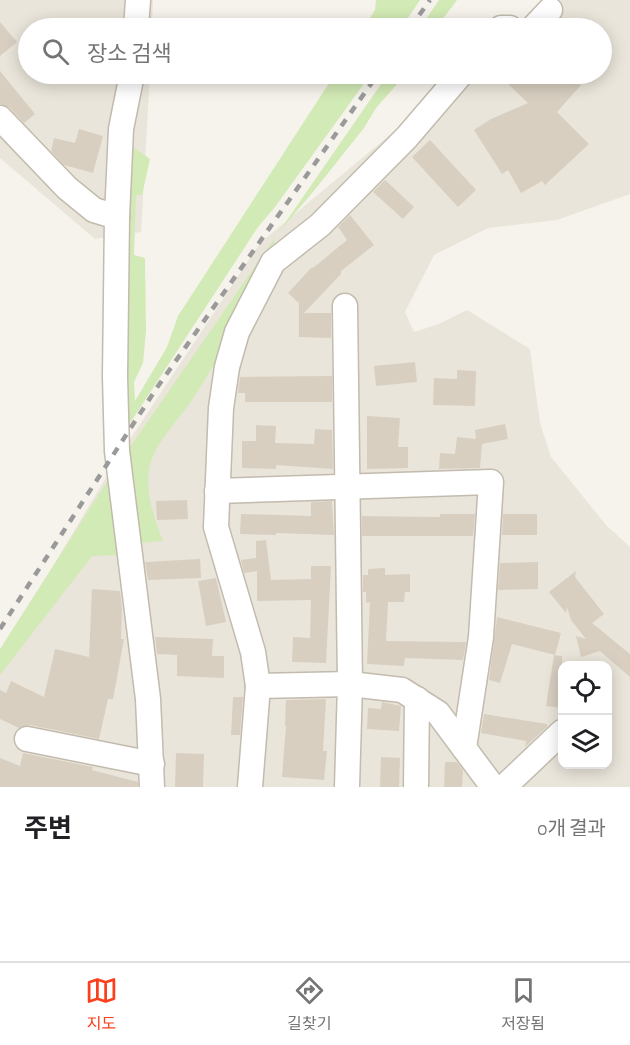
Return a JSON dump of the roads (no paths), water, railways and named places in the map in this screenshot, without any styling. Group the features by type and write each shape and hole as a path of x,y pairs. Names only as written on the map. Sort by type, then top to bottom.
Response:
{"street":[{"path":"137,18 138,0"},
{"path":"542,18 550,10"},
{"path":"27,740 152,775 148,699 117,451 115,377 117,217 121,129 130,84"},
{"path":"250,787 258,686 253,652 216,527 221,408 227,367 237,332 273,262 320,225 407,137 452,84"},
{"path":"0,118 67,188 94,210 117,217"},
{"path":"345,306 350,684 347,787"},
{"path":"217,491 491,482 481,637 464,748"},
{"path":"258,686 350,684 402,690 438,713 493,787"},
{"path":"416,787 417,699"},
{"path":"504,787 558,736"}],"railway":[{"path":"417,18 430,0"},
{"path":"0,629 156,389 371,84"}]}
